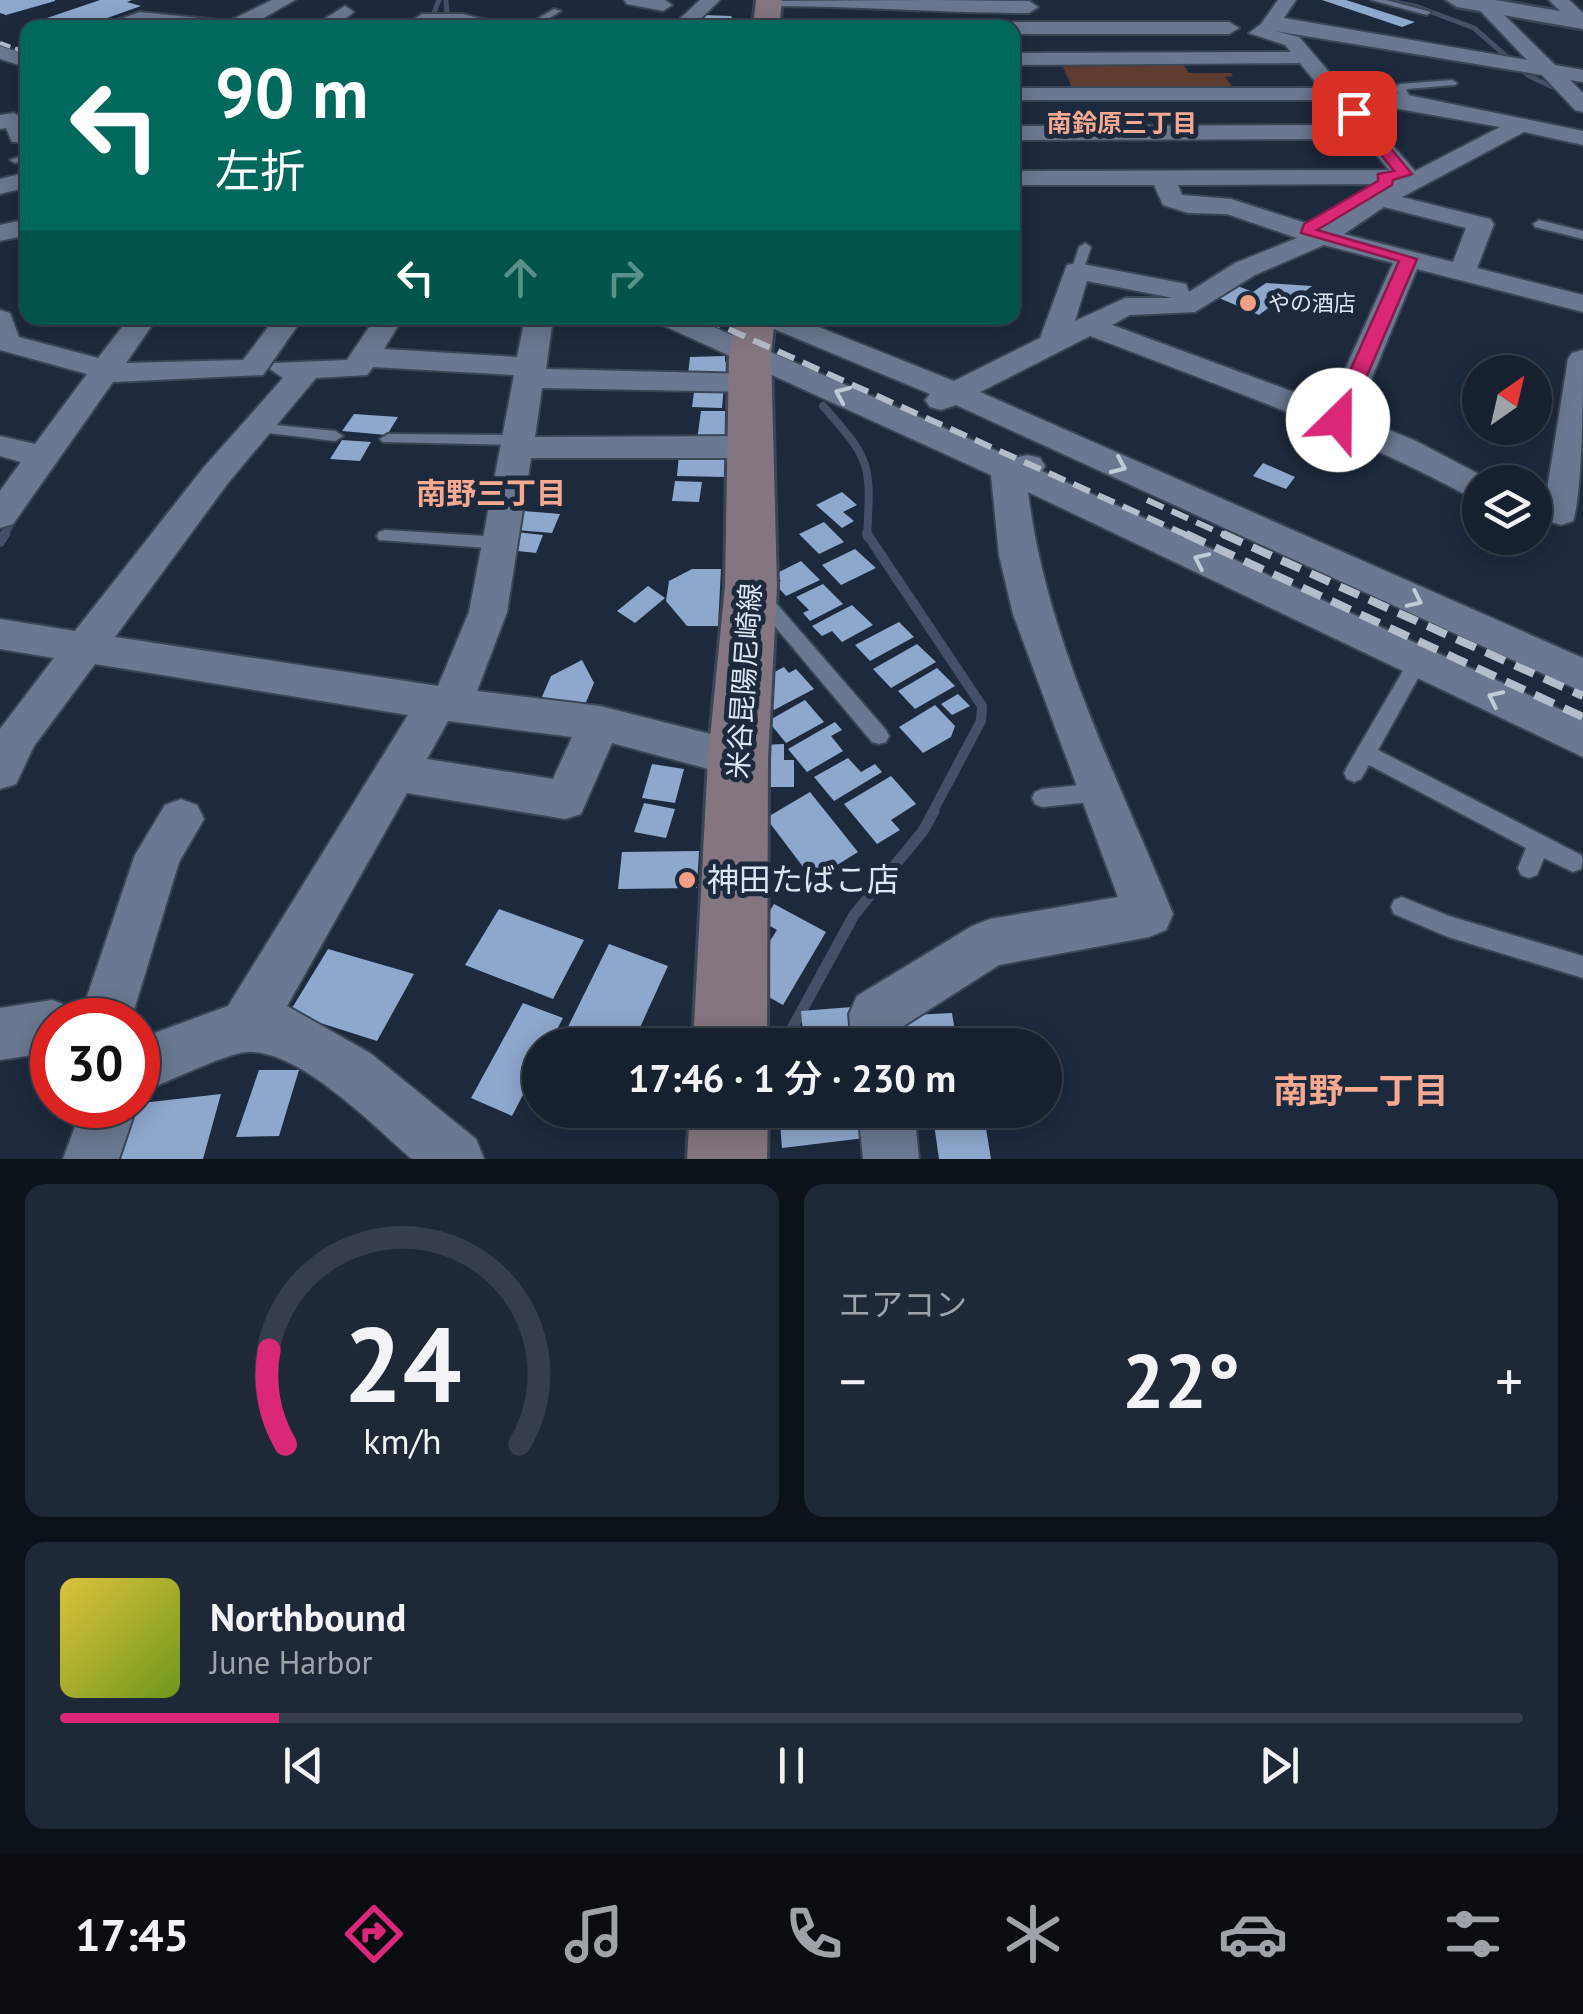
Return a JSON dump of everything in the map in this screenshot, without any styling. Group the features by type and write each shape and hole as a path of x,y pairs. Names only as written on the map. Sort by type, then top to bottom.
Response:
{"main road":[{"name":"米谷昆陽尼崎線","path":"730,1028 738,760 751,586 751,447 757,343"},
{"path":"727,1159 728,1128"}],"street":[{"path":"133,20 170,0"},
{"path":"632,0 663,6"},
{"path":"688,20 712,0"},
{"path":"769,0 1027,4 1106,177"},
{"path":"1266,28 1287,0"},
{"path":"1457,0 1583,22"},
{"path":"1558,0 1583,22"},
{"path":"245,20 277,1"},
{"path":"1482,2 1583,105"},
{"path":"332,20 345,12"},
{"path":"1107,14 1204,17 1229,28"},
{"path":"140,18 158,20"},
{"path":"1020,28 1266,28 1436,40 1583,76"},
{"path":"893,416 922,419 944,397 958,394 1125,307 1185,306 1245,268 1316,234 1404,174 1292,41 1266,28"},
{"path":"1020,59 1306,58"},
{"path":"1020,94 1338,94 1407,101 1583,138"},
{"path":"0,122 14,120 20,136"},
{"path":"1382,188 1521,125"},
{"path":"1020,133 1372,132"},
{"path":"0,187 20,168"},
{"path":"1162,177 1172,200 1188,205 1232,207 1263,221 1583,304"},
{"path":"1020,178 1162,177 1382,188 1480,224 1462,272"},
{"path":"1052,346 1081,259 1203,295"},
{"path":"1338,420 1408,259"},
{"path":"0,319 1,333 8,343 104,372 356,369 385,325"},
{"path":"0,516 138,325"},
{"path":"252,369 284,325"},
{"path":"246,1026 396,773 444,704 488,612 539,325"},
{"path":"694,325 958,394 1583,676"},
{"path":"1092,326 1338,420 1462,479"},
{"path":"364,357 531,373 757,343 893,416 1583,739"},
{"path":"1552,510 1561,512 1577,449 1583,360"},
{"path":"0,771 19,734 216,474 308,369"},
{"path":"1008,470 1026,468 1055,438"},
{"path":"518,444 751,447"},
{"path":"0,446 41,456"},
{"path":"876,1028 875,1014 990,943 1149,914 1032,614 1017,556 1008,470"},
{"path":"0,634 444,704 600,722 738,760"},
{"path":"396,773 565,800 600,722"},
{"path":"107,998 158,855 181,819"},
{"path":"160,1058 246,1026 288,1032 351,1072 456,1159"},
{"path":"0,1034 30,1029"},
{"path":"91,1159 102,1128"},
{"path":"888,1128 892,1159"}],"lane":[{"path":"1376,0 1427,12"},
{"path":"538,20 552,10 573,14"},
{"path":"1407,101 1400,88 1452,83"},
{"path":"1539,224 1583,235"},
{"path":"256,428 335,436"},
{"path":"388,440 518,444"},
{"path":"385,536 502,543"},
{"path":"751,586 879,736"},
{"path":"1354,772 1418,662"},
{"path":"1366,753 1573,862"},
{"path":"1042,798 1099,792"},
{"path":"1529,868 1539,844"},
{"path":"1402,908 1583,967"}],"shaded area":[{"path":"1180,60 1189,73 1231,73 1233,76 1225,77 1235,90 1072,88 1061,62"}],"building":[{"path":"0,0 55,1 6,15 0,13"},
{"path":"100,0 132,0 127,2 141,6 102,20 44,19"},
{"path":"1322,0 1346,0 1415,22 1402,27"},
{"path":"704,15 733,19 733,20 701,20"},
{"path":"1266,283 1312,286 1295,299 1286,295 1259,315 1219,298 1235,285 1253,292"},
{"path":"725,356 725,362 732,362 731,374 688,374 690,357"},
{"path":"695,385 724,385 722,408 692,407"},
{"path":"701,411 732,411 729,440 697,440"},
{"path":"354,414 398,417 387,435 342,431"},
{"path":"342,440 371,442 360,461 330,459"},
{"path":"679,454 727,454 726,477 677,476"},
{"path":"1263,463 1295,477 1286,489 1253,476"},
{"path":"675,481 702,482 699,502 672,501"},
{"path":"842,492 857,505 843,512 854,521 842,528 816,505"},
{"path":"524,511 560,514 552,533 516,530"},
{"path":"824,522 844,542 819,554 799,534"},
{"path":"516,532 543,535 536,553 508,550"},
{"path":"855,549 876,568 841,585 822,565"},
{"path":"801,561 820,580 786,596 775,584 781,581 775,574"},
{"path":"692,569 721,569 718,626 687,626 666,601 669,581"},
{"path":"823,584 843,604 810,621 803,613 809,610 796,597"},
{"path":"648,586 665,598 635,623 617,611"},
{"path":"852,605 873,625 842,642 832,631 822,636 812,626"},
{"path":"899,622 914,637 870,661 855,645"},
{"path":"917,644 936,662 891,688 873,669"},
{"path":"582,660 594,683 584,707 541,699 551,676"},
{"path":"784,667 789,673 796,669 814,689 774,710 763,697 759,680"},
{"path":"937,668 955,686 915,709 898,691"},
{"path":"958,694 970,706 952,715 941,704"},
{"path":"805,700 824,722 786,743 768,721"},
{"path":"935,705 955,726 951,737 923,753 899,727"},
{"path":"835,722 842,730 831,736 843,751 807,772 788,749"},
{"path":"784,744 784,760 794,760 794,787 759,787 760,745"},
{"path":"848,758 861,772 875,764 882,772 834,801 814,777"},
{"path":"652,764 684,769 675,803 642,798"},
{"path":"891,776 916,804 891,820 900,830 877,844 844,804"},
{"path":"810,792 858,852 813,880 766,818"},
{"path":"644,803 675,809 666,838 634,832"},
{"path":"699,851 697,888 618,889 622,852"},
{"path":"774,904 826,932 783,1005 756,990 769,969 757,961 777,930 763,922"},
{"path":"499,909 584,940 553,999 465,965"},
{"path":"609,944 668,966 640,1028 567,1028"},
{"path":"328,949 414,974 377,1041 289,1013"},
{"path":"523,1003 563,1018 558,1028 522,1028 522,1097 512,1116 471,1098"},
{"path":"852,1007 855,1028 802,1028 801,1011"},
{"path":"952,1013 954,1028 895,1028 894,1016"},
{"path":"259,1070 299,1070 279,1136 236,1137"},
{"path":"221,1094 203,1159 106,1159 116,1128 160,1128 160,1101"},
{"path":"780,1128 864,1128 865,1138 782,1148"},
{"path":"935,1128 986,1128 991,1159 939,1159"}],"waterway":[{"path":"433,15 439,0"},
{"path":"446,0 447,16"},
{"path":"1385,0 1418,7 1474,28 1529,76 1559,90"},
{"path":"823,406 851,439 865,465 869,493 867,534"},
{"path":"3,537 15,516"},
{"path":"0,542 5,534"},
{"path":"867,534 982,706 981,721 932,813"},
{"path":"792,1028 854,915 923,831 934,811"}],"railway":[{"path":"0,43 20,50"},
{"path":"720,325 1191,537"},
{"path":"1147,500 1229,537"},
{"path":"1186,534 1583,717"},
{"path":"1223,534 1583,696"}],"place":[{"name":"やの酒店","path":"1248,303"},
{"name":"神田たばこ店","path":"687,880"}],"district":[{"name":"南鈴原三丁目","path":"1122,123"},
{"name":"南野三丁目","path":"491,494"},
{"name":"南野一丁目","path":"1361,1091"}],"route":[{"path":"1338,420 1408,259 1309,233 1310,228 1387,182 1383,177 1404,174 1354,113"}]}
